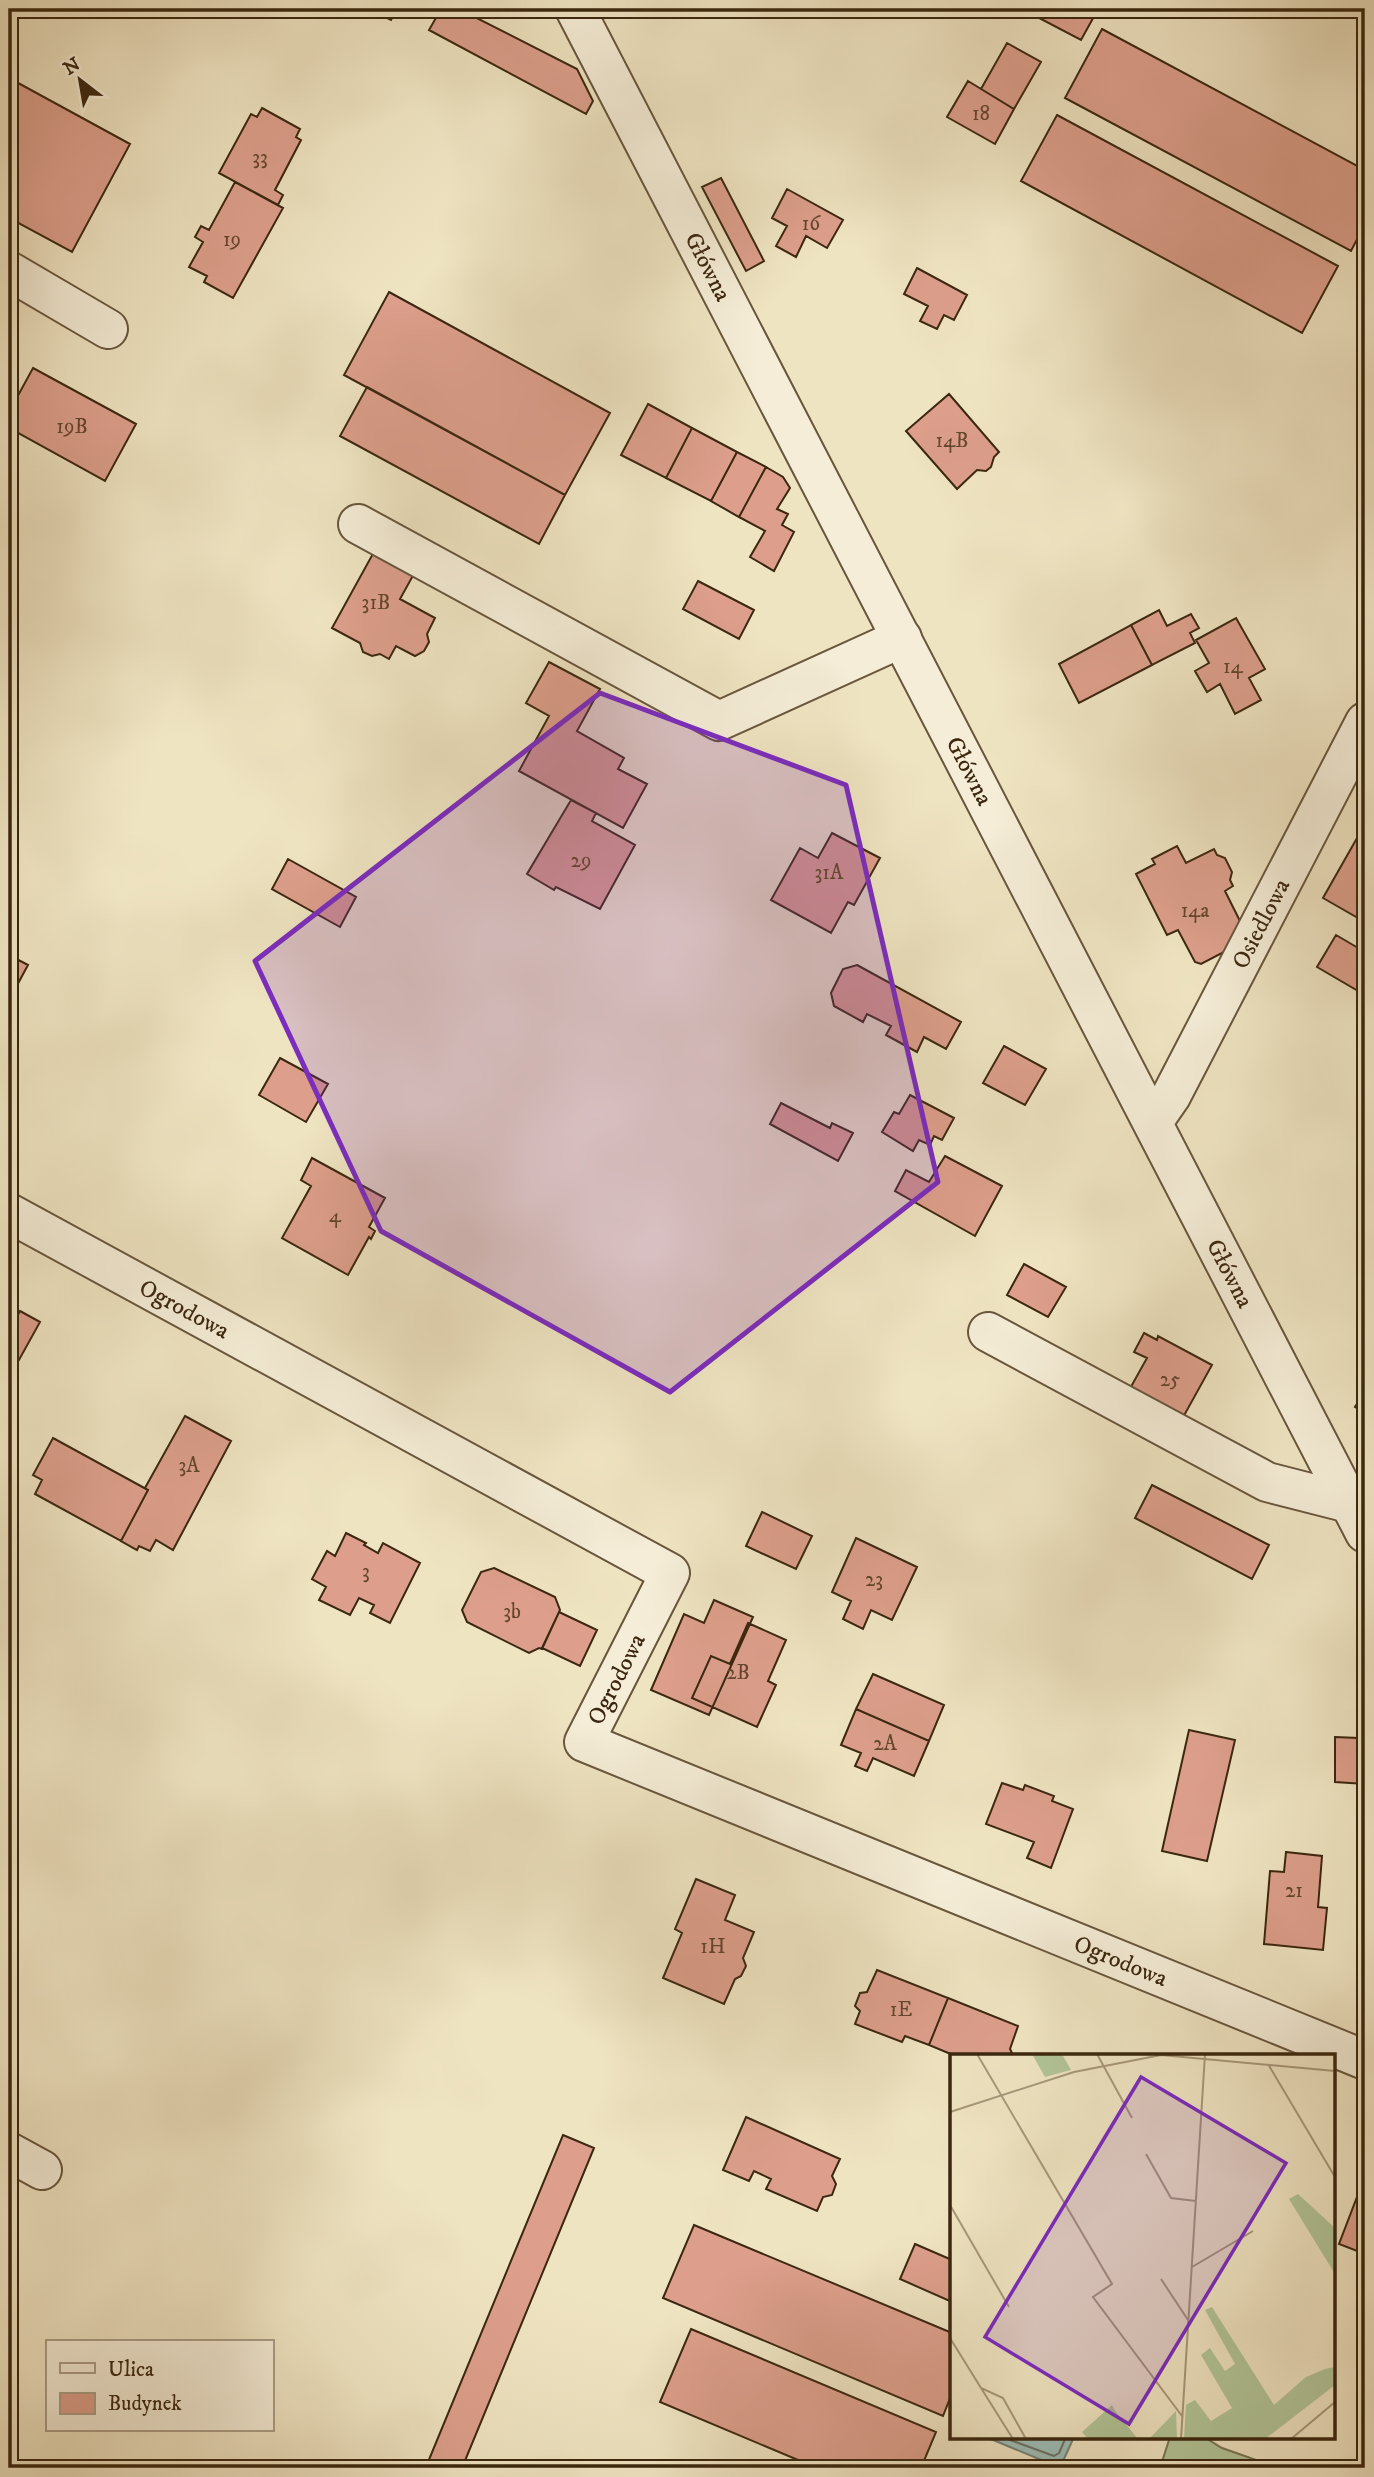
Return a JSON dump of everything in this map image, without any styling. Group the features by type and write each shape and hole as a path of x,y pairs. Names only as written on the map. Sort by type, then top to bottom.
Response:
{"street":[{"name":"Główna","path":"575,9 1357,1518"},
{"path":"9,271 108,329"},
{"path":"358,524 719,721 902,638"},
{"name":"Osiedlowa","path":"1153,1122 1171,1096 1365,722"},
{"name":"Ogrodowa","path":"9,1213 670,1573 584,1742 1365,2060"},
{"path":"988,1332 1267,1482 1357,1518"},
{"path":"9,2152 42,2170"}],"highlighted area":[{"path":"600,693 846,785 938,1182 670,1392 381,1231 255,961"}],"green space":[{"path":"1170,2438 1206,2438 1222,2448 1279,2468 1160,2468"}],"water":[{"path":"988,2438 1074,2438 1064,2459 1055,2463 1046,2462"}],"building":[{"path":"369,9 397,9 391,20"},
{"path":"441,9 459,9 577,69 593,101 586,114 429,30"},
{"path":"1022,9 1094,9 1097,11 1081,40"},
{"path":"1102,29 1365,170 1365,224 1351,251 1065,98"},
{"path":"1007,43 1041,62 1014,109 981,89"},
{"path":"9,78 130,144 72,252 9,218"},
{"path":"968,81 1014,109 995,144 947,117"},
{"path":"262,108 300,129 296,137 301,140 275,190 283,195 278,205 219,173 251,114 257,117"},
{"path":"1057,115 1338,266 1302,333 1021,181"},
{"path":"721,178 764,261 746,271 702,187"},
{"path":"235,182 283,208 233,298 204,282 207,276 189,267 203,242 195,237 201,226 209,230"},
{"path":"787,189 843,220 827,248 806,236 796,257 776,246 787,226 772,218"},
{"path":"917,268 967,295 954,320 944,315 937,329 920,321 928,306 904,294"},
{"path":"389,292 610,413 565,495 344,375"},
{"path":"33,368 136,424 105,481 9,428 9,412"},
{"path":"367,387 565,495 539,544 340,436"},
{"path":"949,394 999,452 991,467 986,471 977,470 957,489 906,431"},
{"path":"648,404 692,428 666,478 621,455"},
{"path":"692,428 737,452 711,501 666,478"},
{"path":"737,452 766,467 739,517 711,501"},
{"path":"766,467 783,477 790,488 777,509 788,514 782,525 794,532 774,571 750,557 765,531 739,517"},
{"path":"375,550 415,572 400,599 435,618 427,634 429,642 424,651 415,656 396,646 389,659 380,654 372,656 363,652 360,643 332,628"},
{"path":"698,581 754,610 739,639 683,609"},
{"path":"1159,610 1167,626 1191,614 1199,628 1190,633 1195,643 1152,665 1131,625"},
{"path":"1236,618 1265,669 1249,678 1261,700 1235,714 1220,684 1207,692 1195,671 1209,663 1196,640"},
{"path":"1131,625 1152,665 1079,703 1059,664"},
{"path":"549,662 600,689 577,731 624,758 618,769 647,784 623,828 519,771 549,716 526,703"},
{"path":"571,800 596,813 592,821 635,845 600,909 556,887 554,890 527,874"},
{"path":"1361,831 1365,834 1365,922 1323,898"},
{"path":"832,833 880,858 854,905 848,902 831,933 771,900 800,848 818,858"},
{"path":"1177,846 1186,863 1214,849 1217,855 1225,858 1232,872 1230,880 1233,886 1225,891 1249,939 1201,964 1195,962 1178,930 1167,935 1136,874 1155,864 1152,859"},
{"path":"288,859 356,897 340,927 272,889"},
{"path":"1336,935 1365,952 1365,995 1317,967"},
{"path":"9,955 28,965 14,991 9,988"},
{"path":"857,965 961,1022 946,1049 924,1037 917,1052 886,1035 891,1026 867,1014 863,1022 834,1006 831,993 843,969"},
{"path":"1004,1046 1046,1069 1025,1105 983,1083"},
{"path":"280,1058 328,1084 306,1122 259,1095"},
{"path":"910,1095 954,1118 942,1140 934,1136 930,1145 919,1140 913,1151 882,1132 894,1112 899,1114"},
{"path":"781,1103 830,1128 832,1123 853,1133 838,1161 770,1124"},
{"path":"945,1156 1002,1186 975,1236 895,1191 906,1170 929,1182"},
{"path":"312,1158 385,1198 369,1227 375,1231 348,1275 282,1238 311,1186 301,1180"},
{"path":"1024,1264 1066,1287 1048,1317 1007,1295"},
{"path":"20,1311 40,1322 9,1378 9,1317 15,1320"},
{"path":"1144,1333 1157,1340 1158,1336 1212,1365 1181,1421 1128,1392 1147,1358 1134,1352"},
{"path":"1365,1391 1365,1413 1355,1407"},
{"path":"185,1416 231,1441 173,1550 156,1540 150,1551 139,1546 137,1550 121,1541 148,1490 145,1488"},
{"path":"53,1438 148,1490 121,1541 35,1494 42,1480 33,1475"},
{"path":"1152,1485 1269,1545 1252,1579 1135,1518"},
{"path":"762,1512 812,1536 796,1569 746,1546"},
{"path":"346,1533 366,1543 364,1545 378,1553 383,1543 420,1563 390,1623 370,1613 374,1605 359,1598 350,1615 319,1600 326,1587 312,1579 327,1551 335,1556"},
{"path":"856,1538 917,1567 892,1620 871,1610 863,1629 843,1619 851,1601 832,1592"},
{"path":"494,1568 555,1597 560,1610 542,1649 529,1653 467,1622 462,1610 481,1572"},
{"path":"714,1600 753,1617 709,1715 651,1690 684,1614 704,1623"},
{"path":"559,1612 597,1630 580,1666 542,1648"},
{"path":"748,1623 786,1640 768,1681 776,1685 757,1727 692,1698 711,1656 730,1664"},
{"path":"873,1674 944,1705 929,1741 856,1709"},
{"path":"856,1709 929,1741 914,1776 873,1758 867,1771 855,1766 861,1753 841,1745"},
{"path":"1189,1730 1235,1740 1207,1861 1162,1851"},
{"path":"1335,1737 1358,1738 1357,1749 1365,1749 1365,1784 1335,1782"},
{"path":"1002,1783 1023,1790 1025,1785 1054,1796 1052,1801 1073,1809 1051,1868 1027,1858 1034,1842 986,1824"},
{"path":"1286,1852 1322,1856 1318,1907 1327,1908 1323,1950 1264,1944 1270,1871 1284,1872"},
{"path":"696,1879 735,1895 725,1920 754,1932 743,1958 746,1966 741,1976 735,1979 724,2004 663,1978 682,1933 675,1929"},
{"path":"877,1970 948,1998 929,2045 905,2036 902,2042 855,2024 860,2011 855,2006 860,1993 867,1992"},
{"path":"948,1998 1018,2026 1010,2049 1012,2054 951,2054 929,2045"},
{"path":"746,2117 840,2159 832,2176 836,2184 832,2195 823,2197 817,2211 766,2189 771,2179 754,2171 749,2181 723,2170"},
{"path":"563,2135 594,2148 462,2468 441,2468 428,2462"},
{"path":"1365,2176 1365,2254 1339,2244"},
{"path":"694,2225 950,2332 950,2398 943,2416 663,2298"},
{"path":"915,2244 950,2259 950,2301 900,2279"},
{"path":"691,2329 936,2432 921,2468 817,2468 660,2402"}]}
